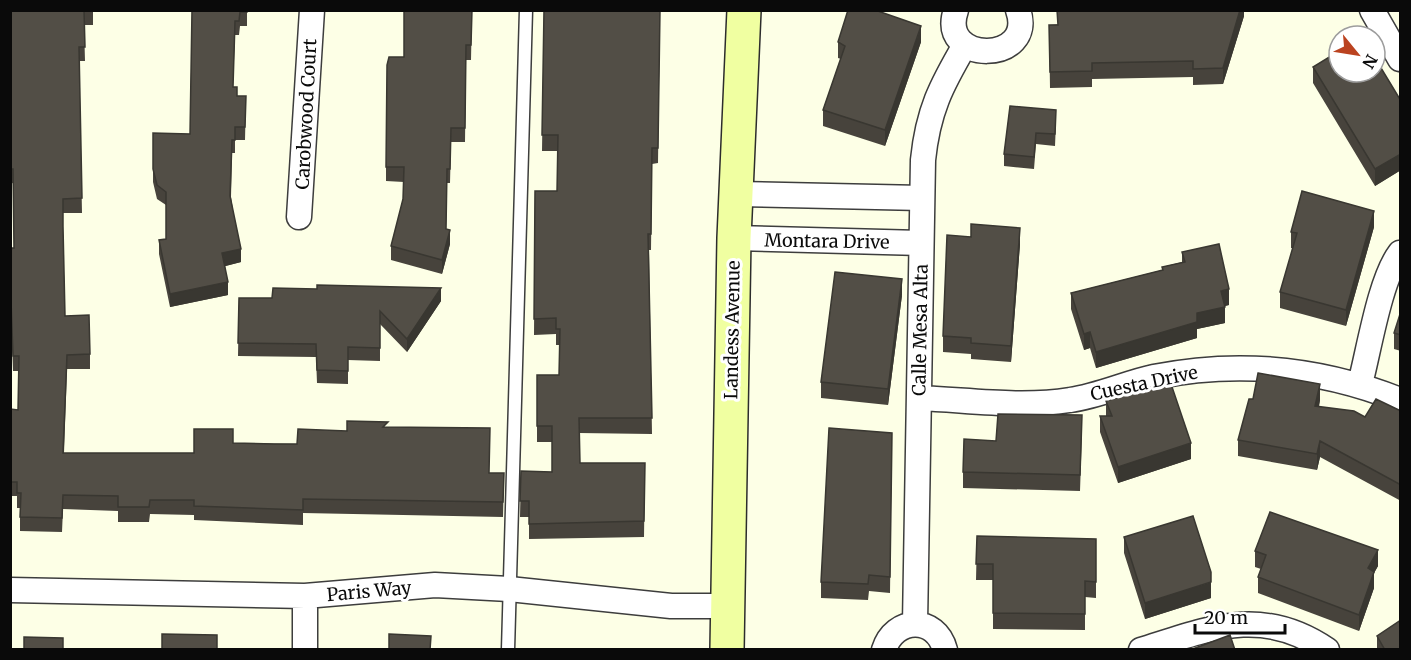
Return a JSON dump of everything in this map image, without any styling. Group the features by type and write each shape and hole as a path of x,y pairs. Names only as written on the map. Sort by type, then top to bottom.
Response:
{"main road":[{"name":"Landess Avenue","path":"727,650 734,238 744,10"}],"street":[{"name":"Carobwood Court","path":"299,217 312,10"},
{"path":"956,10 956,32 965,45 980,52 996,52 1010,44 1019,30 1018,10"},
{"path":"1372,10 1401,59"},
{"name":"Calle Mesa Alta","path":"915,624 921,243 925,136 938,93 965,45"},
{"path":"736,194 922,198"},
{"name":"Montara Drive","path":"734,238 921,243"},
{"path":"1360,384 1386,287 1395,260 1401,253"},
{"name":"Cuesta Drive","path":"919,398 1054,402 1072,400 1161,376 1241,367 1315,373 1360,384 1401,400"},
{"name":"Paris Way","path":"10,590 305,596 435,585 509,589 590,600 728,606"},
{"path":"305,596 305,650"},
{"path":"1141,650 1212,627 1246,622 1283,629 1314,640 1327,650"},
{"path":"884,650 890,635 897,629 915,624 923,624 937,633 945,650"}],"lane":[{"path":"508,650 526,10"}],"building":[{"path":"10,10 84,10 85,47 79,47 82,198 63,199 63,226 65,316 89,315 90,354 67,355 63,453 194,453 194,429 233,429 233,443 297,444 298,429 347,431 347,421 388,422 383,427 490,428 489,473 504,473 503,502 303,499 303,510 194,506 194,500 150,500 149,507 118,507 118,496 63,495 62,518 20,517 21,493 17,493 17,482 10,482 11,409 18,410 19,356 13,356 10,273 10,248 14,248 13,169 10,169"},
{"path":"192,10 247,10 247,12 240,12 239,21 235,21 233,87 237,87 237,96 246,96 245,127 235,127 235,140 232,140 230,196 241,249 222,253 228,282 170,294 159,240 166,239 166,192 157,185 153,169 153,133 190,134"},
{"path":"404,10 472,10 471,45 466,45 465,128 451,128 450,169 447,169 446,229 450,230 442,260 391,246 403,199 404,167 386,167 387,65 389,57 404,57"},
{"path":"544,10 660,10 658,148 652,148 651,234 648,234 652,418 579,418 580,463 645,463 644,521 529,524 529,501 520,501 521,471 552,472 552,426 537,426 537,375 559,375 560,329 556,329 556,318 534,319 535,191 557,191 558,135 542,135"},
{"path":"848,10 875,10 921,26 885,130 823,110 845,46 838,42"},
{"path":"1057,10 1240,10 1223,68 1193,69 1193,61 1092,63 1092,71 1050,72 1049,25 1058,25"},
{"path":"1327,58 1327,84 1387,84 1387,78 1401,101 1401,154 1375,169 1313,67"},
{"path":"1010,106 1056,110 1055,134 1036,133 1034,157 1004,154"},
{"path":"1302,191 1374,211 1346,310 1280,292 1297,233 1291,232"},
{"path":"971,224 1020,228 1011,346 971,343 971,338 943,336 947,235 971,237"},
{"path":"1219,244 1229,289 1221,291 1225,307 1197,313 1197,322 1096,352 1090,332 1084,334 1071,293 1163,270 1162,267 1185,262 1182,252"},
{"path":"835,272 902,279 888,389 821,382"},
{"path":"317,285 441,288 407,339 380,311 380,348 348,347 348,371 317,370 316,344 238,343 239,298 272,298 273,288 317,289"},
{"path":"1401,311 1401,335 1394,333"},
{"path":"1258,373 1320,384 1315,406 1354,411 1365,417 1376,399 1401,411 1401,485 1320,441 1317,454 1238,440 1249,399 1253,399"},
{"path":"1170,381 1191,443 1118,467 1100,416 1112,416 1106,401"},
{"path":"998,414 1082,415 1080,475 963,472 964,439 996,441"},
{"path":"829,428 892,433 890,577 869,575 868,584 821,582"},
{"path":"1270,512 1378,550 1368,568 1374,572 1359,615 1258,577 1266,555 1255,551"},
{"path":"1193,516 1211,572 1211,582 1145,603 1124,537"},
{"path":"977,536 1096,539 1096,582 1085,581 1085,614 993,613 993,564 976,564"},
{"path":"1401,620 1401,650 1385,650 1377,636"},
{"path":"162,634 217,635 217,650 162,650"},
{"path":"389,634 431,636 430,650 389,650"},
{"path":"1230,635 1235,650 1190,650"},
{"path":"24,637 63,638 63,650 24,650"}]}
